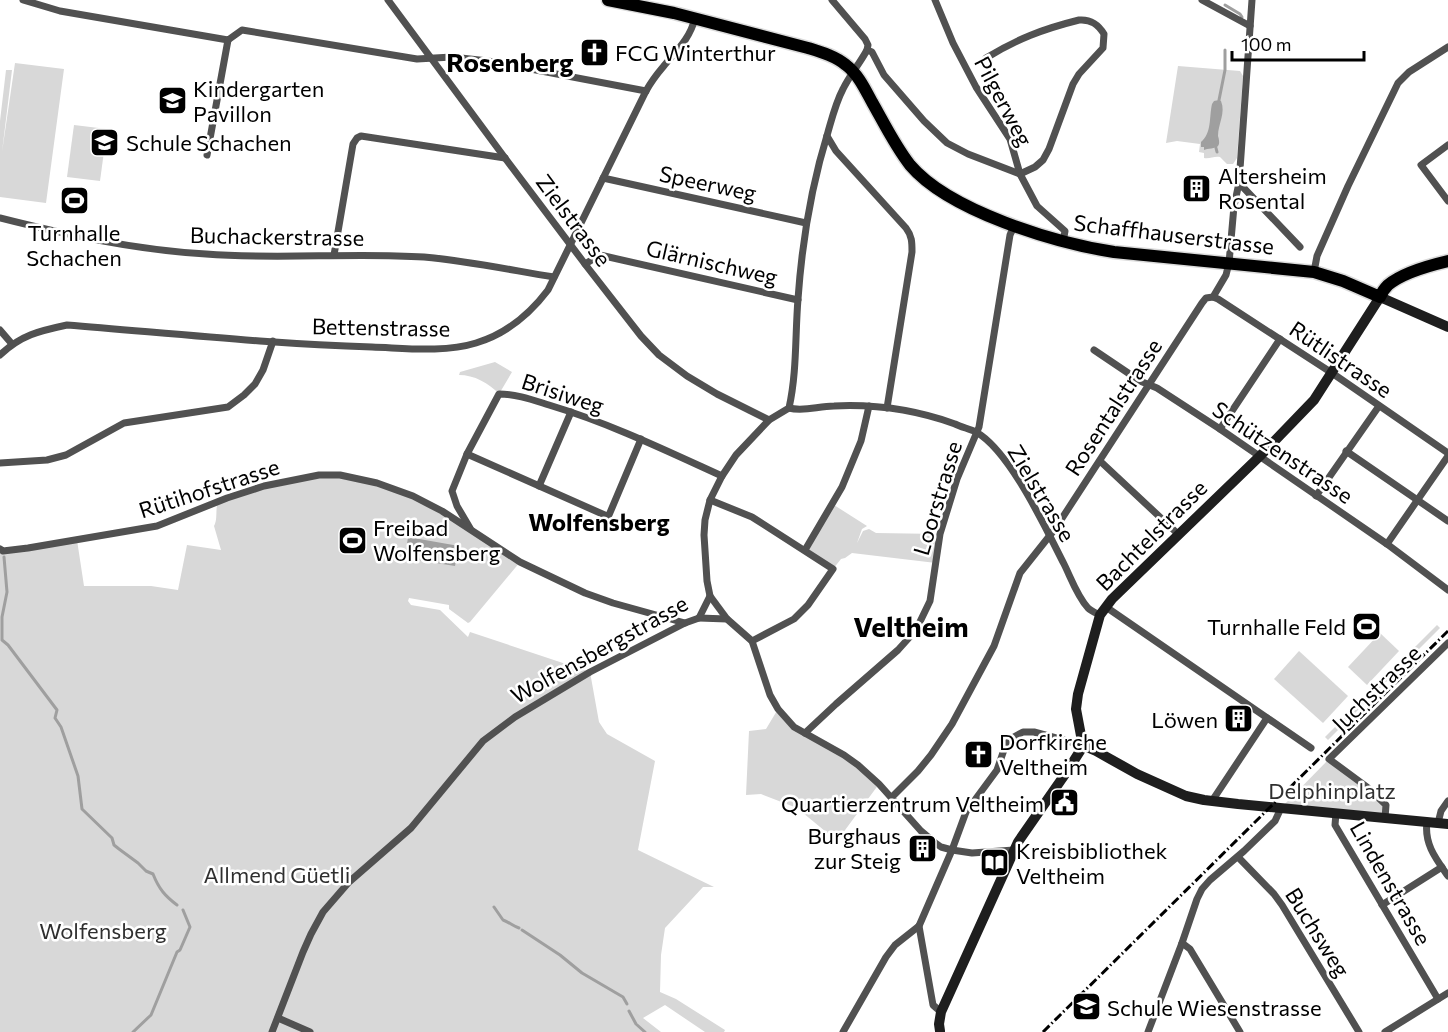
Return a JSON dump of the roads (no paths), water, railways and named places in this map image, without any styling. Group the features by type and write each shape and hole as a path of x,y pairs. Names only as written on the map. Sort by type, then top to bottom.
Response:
{"main road":[{"name":"Schaffhauserstrasse","path":"608,0 695,18 808,48 834,58 854,72 911,166 940,190 958,201 1014,226 1063,242 1096,249 1314,272 1343,281 1380,297"},
{"path":"1380,297 1391,283 1422,268 1448,261"}],"street":[{"path":"23,0 60,11 228,40"},
{"name":"Zielstrasse","path":"388,0 570,245 659,355 707,388 770,420"},
{"path":"789,408 797,345 798,300 806,223 816,174 843,90 867,50 867,45 858,29 832,0"},
{"name":"Pilgerweg","path":"934,0 976,87 1010,139 1020,174 1036,206 1065,231 1063,242"},
{"path":"1202,0 1250,26"},
{"name":"Rosentalstrasse","path":"892,797 918,771 952,724 994,646 1020,573 1050,536 1202,303 1206,298 1213,297 1226,275 1239,183 1252,0"},
{"name":"Bettenstrasse","path":"0,355 12,344 38,331 67,326 316,345 420,348 454,347 476,343 497,335 521,320 541,299 646,91 682,45 690,33 695,18"},
{"path":"867,50 872,52 884,75 924,121 947,143 968,154 1020,174 1035,167 1043,160 1073,84 1103,48 1104,34 1096,24 1079,20 1037,32 1010,43 986,58"},
{"path":"207,155 228,40 242,30 417,59 452,57 488,61 646,91"},
{"path":"1314,272 1317,255 1396,86 1402,77 1448,47"},
{"path":"334,255 353,144 357,138 361,136 505,158"},
{"path":"827,136 836,151 906,228 912,242 887,408"},
{"path":"1448,145 1421,165 1448,201"},
{"name":"Speerweg","path":"603,178 806,223"},
{"path":"1239,183 1300,248"},
{"name":"Buchackerstrasse","path":"0,218 92,239 205,254 278,257 334,255 424,257 554,277"},
{"name":"Loorstrasse","path":"805,734 898,650 916,630 930,601 940,534 957,479 979,427 1010,235 1014,226"},
{"name":"Glärnischweg","path":"585,264 600,255 798,300"},
{"name":"Rütlistrasse","path":"1213,297 1332,373 1448,455"},
{"name":"Schaffhauserstrasse","path":"1380,297 1448,327"},
{"name":"Bachtelstrasse","path":"1082,745 1076,709 1078,694 1103,611 1314,400 1380,297"},
{"path":"0,330 12,344"},
{"path":"1220,429 1280,339"},
{"path":"0,463 47,460 66,455 124,423 228,406 255,384 263,370 273,341"},
{"name":"Schützenstrasse","path":"1094,350 1140,381 1157,388 1260,456 1387,544 1448,590"},
{"name":"Brisiweg","path":"471,530 457,506 452,491 467,454 500,394 512,394 571,412 640,439 722,476"},
{"name":"Zielstrasse","path":"789,408 798,411 832,406 887,408 917,413 976,432 989,442 1003,458 1022,486 1081,599 1089,609 1103,611 1311,748"},
{"path":"805,550 842,487 861,441 869,406"},
{"path":"1316,496 1378,406"},
{"name":"Wolfensbergstrasse","path":"272,1032 307,943 323,912 349,882 411,828 483,741 515,717 590,672 699,618 710,596 704,535 710,500 736,455 770,420 789,408"},
{"path":"539,486 571,412"},
{"path":"467,454 607,516 640,439"},
{"path":"1346,451 1448,520"},
{"path":"1387,544 1448,455"},
{"path":"1100,461 1178,534"},
{"name":"Rütihofstrasse","path":"0,549 3,551 28,548 157,526 264,486 319,475 340,475 412,495 442,511 520,562 585,593 685,623"},
{"path":"710,500 752,517 833,569 808,605 794,619 752,641"},
{"path":"710,596 728,620 752,641 770,695 777,709 794,727 858,765 892,797 921,831 941,847 983,854 1014,850"},
{"path":"699,618 728,620"},
{"name":"Juchstrasse","path":"1385,818 1386,805 1367,787 1329,759 1448,643"},
{"path":"1212,801 1267,718"},
{"path":"843,1032 886,957 895,945 919,926 966,812 997,770 1006,744 1023,732 1034,732 1082,745 1137,774 1186,796 1212,801 1438,823"},
{"path":"939,1032 941,1012 1014,850 1027,827 1038,815 1068,770 1082,745"},
{"path":"1448,801 1441,811 1438,823 1426,834 1429,845 1448,876"},
{"path":"1148,1032 1202,889 1275,821 1281,808"},
{"name":"Lindenstrasse","path":"1336,813 1335,825 1438,999"},
{"name":"Buchsweg","path":"1238,857 1282,905 1359,1032"},
{"path":"1382,905 1442,867"},
{"path":"919,926 933,1005 941,1012"},
{"path":"1182,943 1190,949 1240,1032"},
{"path":"1385,1032 1448,993"},
{"path":"278,1018 310,1032"}],"waterway":[{"path":"1225,5 1242,17"},
{"path":"1219,100 1225,70 1225,50"},
{"path":"1216,148 1217,152"},
{"path":"4,557 7,592 2,617 2,640 57,710 55,718 61,727 78,776 82,809 112,838 114,845 153,874 163,892 177,905"},
{"path":"494,907 503,920 519,928"},
{"path":"133,1032 151,1015 190,927 183,910"},
{"path":"522,930 560,955 582,973 623,997 627,1004"},
{"path":"629,1011 636,1024 645,1032"}],"railway":[{"path":"1043,1032 1448,631"}],"place":[{"name":"FCG Winterthur","path":"594,52"},
{"name":"Kindergarten Pavillon","path":"172,101"},
{"name":"Schule Schachen","path":"105,142"},
{"name":"Altersheim Rosental","path":"1197,188"},
{"name":"Turnhalle Schachen","path":"74,200"},
{"name":"Freibad Wolfensberg","path":"352,540"},
{"name":"Turnhalle Feld","path":"1367,626"},
{"name":"Löwen","path":"1239,719"},
{"name":"Dorfkirche Veltheim","path":"978,754"},
{"name":"Quartierzentrum Veltheim","path":"1065,803"},
{"name":"Burghaus zur Steig","path":"922,848"},
{"name":"Kreisbibliothek Veltheim","path":"995,863"},
{"name":"Schule Wiesenstrasse","path":"1086,1007"}],"district":[{"name":"Rosenberg","path":"510,61"},
{"name":"Wolfensberg","path":"599,521"},
{"name":"Veltheim","path":"911,626"}],"park label":[{"name":"Delphinplatz","path":"1332,790"},
{"name":"Allmend Güetli","path":"277,874"}]}
